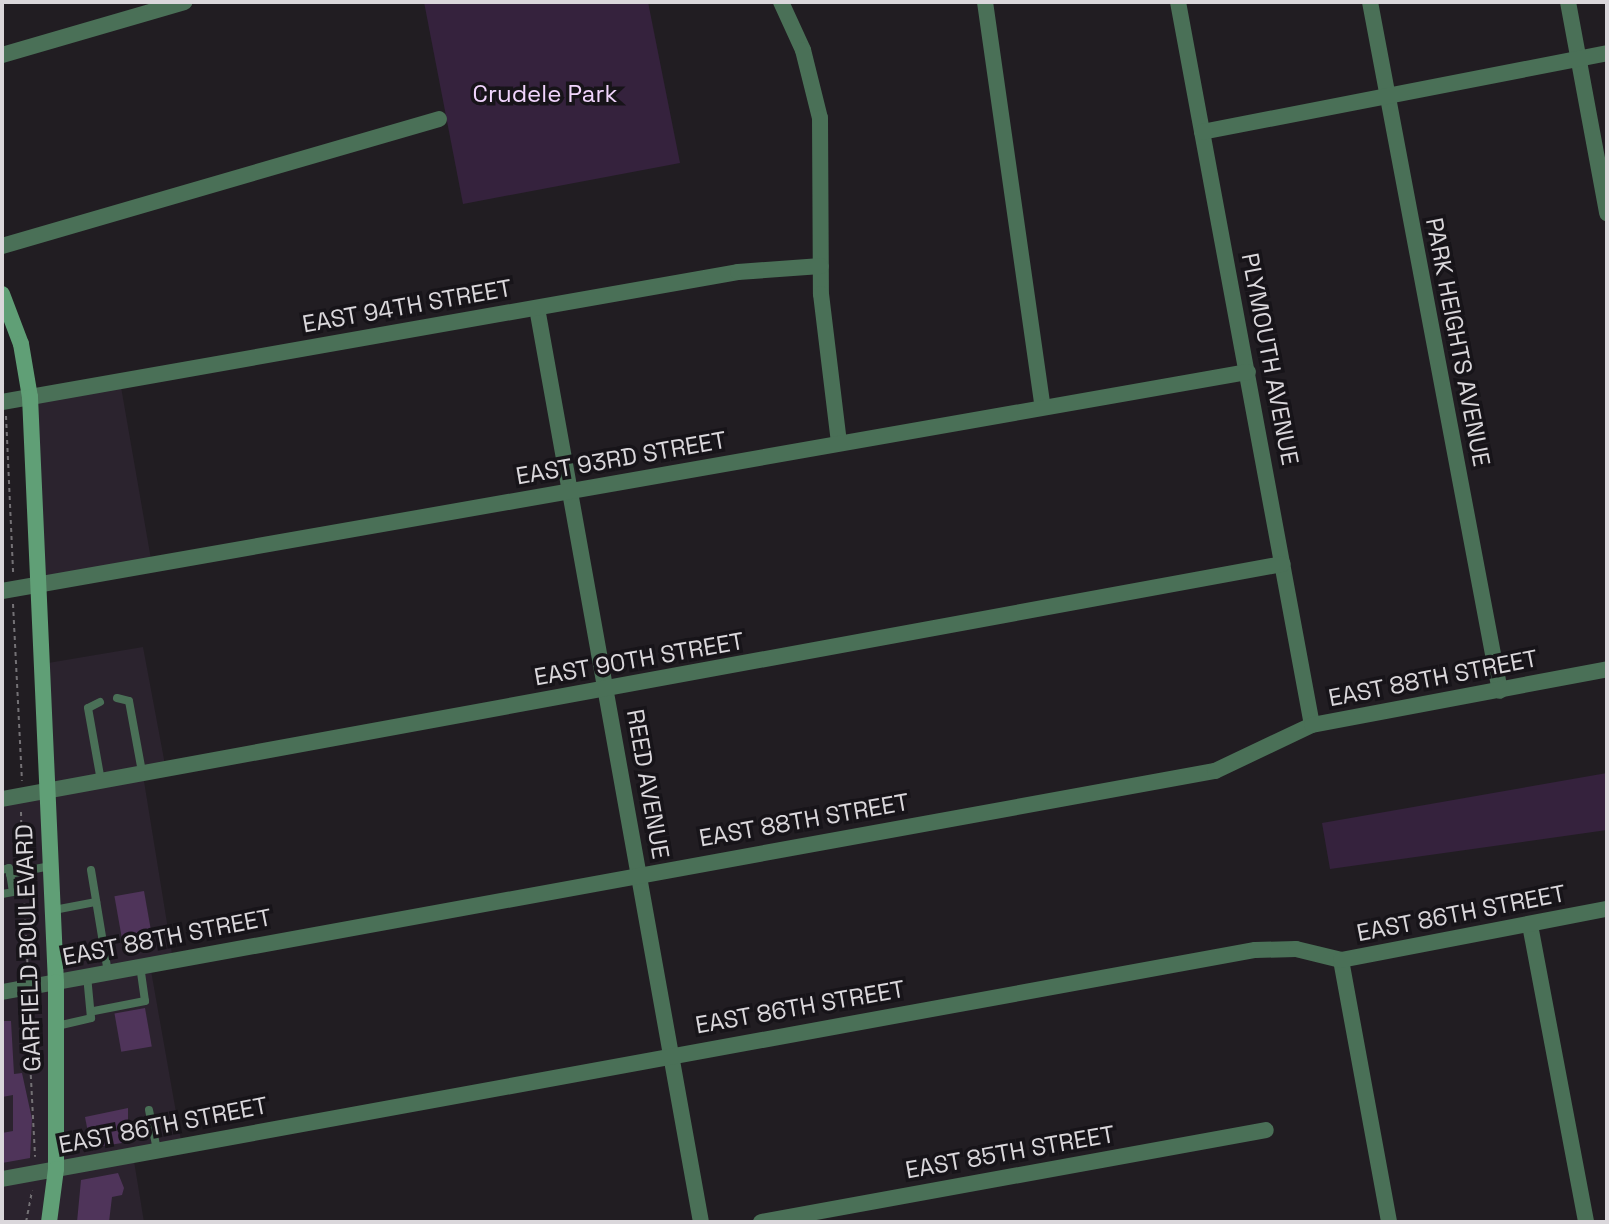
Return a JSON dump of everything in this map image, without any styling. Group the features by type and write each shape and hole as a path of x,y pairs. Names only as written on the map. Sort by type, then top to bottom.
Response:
{"street":[{"path":"2,55 184,2"},
{"path":"781,2 803,50 820,118 821,266 826,359 839,443"},
{"path":"985,2 1020,274 1043,407"},
{"name":"PLYMOUTH AVENUE","path":"1178,2 1312,725"},
{"name":"PARK HEIGHTS AVENUE","path":"1370,2 1500,691"},
{"path":"1568,2 1607,213"},
{"path":"1202,132 1607,53"},
{"path":"2,246 439,119"},
{"name":"EAST 94TH STREET","path":"2,402 738,272 821,266"},
{"name":"GARFIELD BOULEVARD","path":"2,294 21,344 30,397 40,585 56,982 56,1169 49,1222"},
{"name":"REED AVENUE","path":"537,308 701,1222"},
{"name":"EAST 93RD STREET","path":"7,585 40,585 1248,372"},
{"name":"EAST 90TH STREET","path":"2,799 1283,564"},
{"name":"EAST 88TH STREET","path":"2,992 1215,771 1312,725 1607,669"},
{"name":"EAST 86TH STREET","path":"2,1179 1255,950 1296,949 1341,960 1607,909"},
{"path":"1530,925 1586,1222"},
{"path":"1341,960 1389,1222"},
{"name":"EAST 85TH STREET","path":"761,1222 1266,1130"}],"lane":[{"path":"117,698 129,701 143,774"},
{"path":"100,702 88,708 101,782"},
{"path":"2,894 13,892 6,872 50,866"},
{"path":"91,870 108,973"},
{"path":"52,910 96,902"},
{"path":"94,1011 145,1001 140,967"},
{"path":"56,1026 88,1022 94,1011 87,976"},
{"path":"149,1110 157,1150"}],"path":[{"path":"2,364 3,387"},
{"path":"6,422 7,585"},
{"path":"13,611 22,783"},
{"path":"27,1007 35,1159"},
{"path":"26,1222 32,1193"}],"shaded area":[{"path":"120,381 152,565 40,585 30,397"},
{"path":"143,647 166,770 143,775 173,960 150,965 182,1146 133,1155 144,1222 2,1222 2,799 46,791 42,664"}],"green space":[{"name":"Crudele Park","path":"424,2 648,2 680,163 463,204"},
{"path":"1607,773 1607,830 1330,869 1322,823"}],"building":[{"path":"144,891 153,940 123,945 114,896"},
{"path":"145,1008 152,1046 121,1052 114,1013"},
{"path":"2,1021 11,1021 14,1074 22,1073 32,1119 30,1158 2,1163 2,1133 13,1131 13,1095 2,1097"},
{"path":"128,1108 128,1142 91,1148 85,1117"},
{"path":"118,1173 124,1188 122,1195 112,1197 109,1222 77,1222 81,1180"}]}
